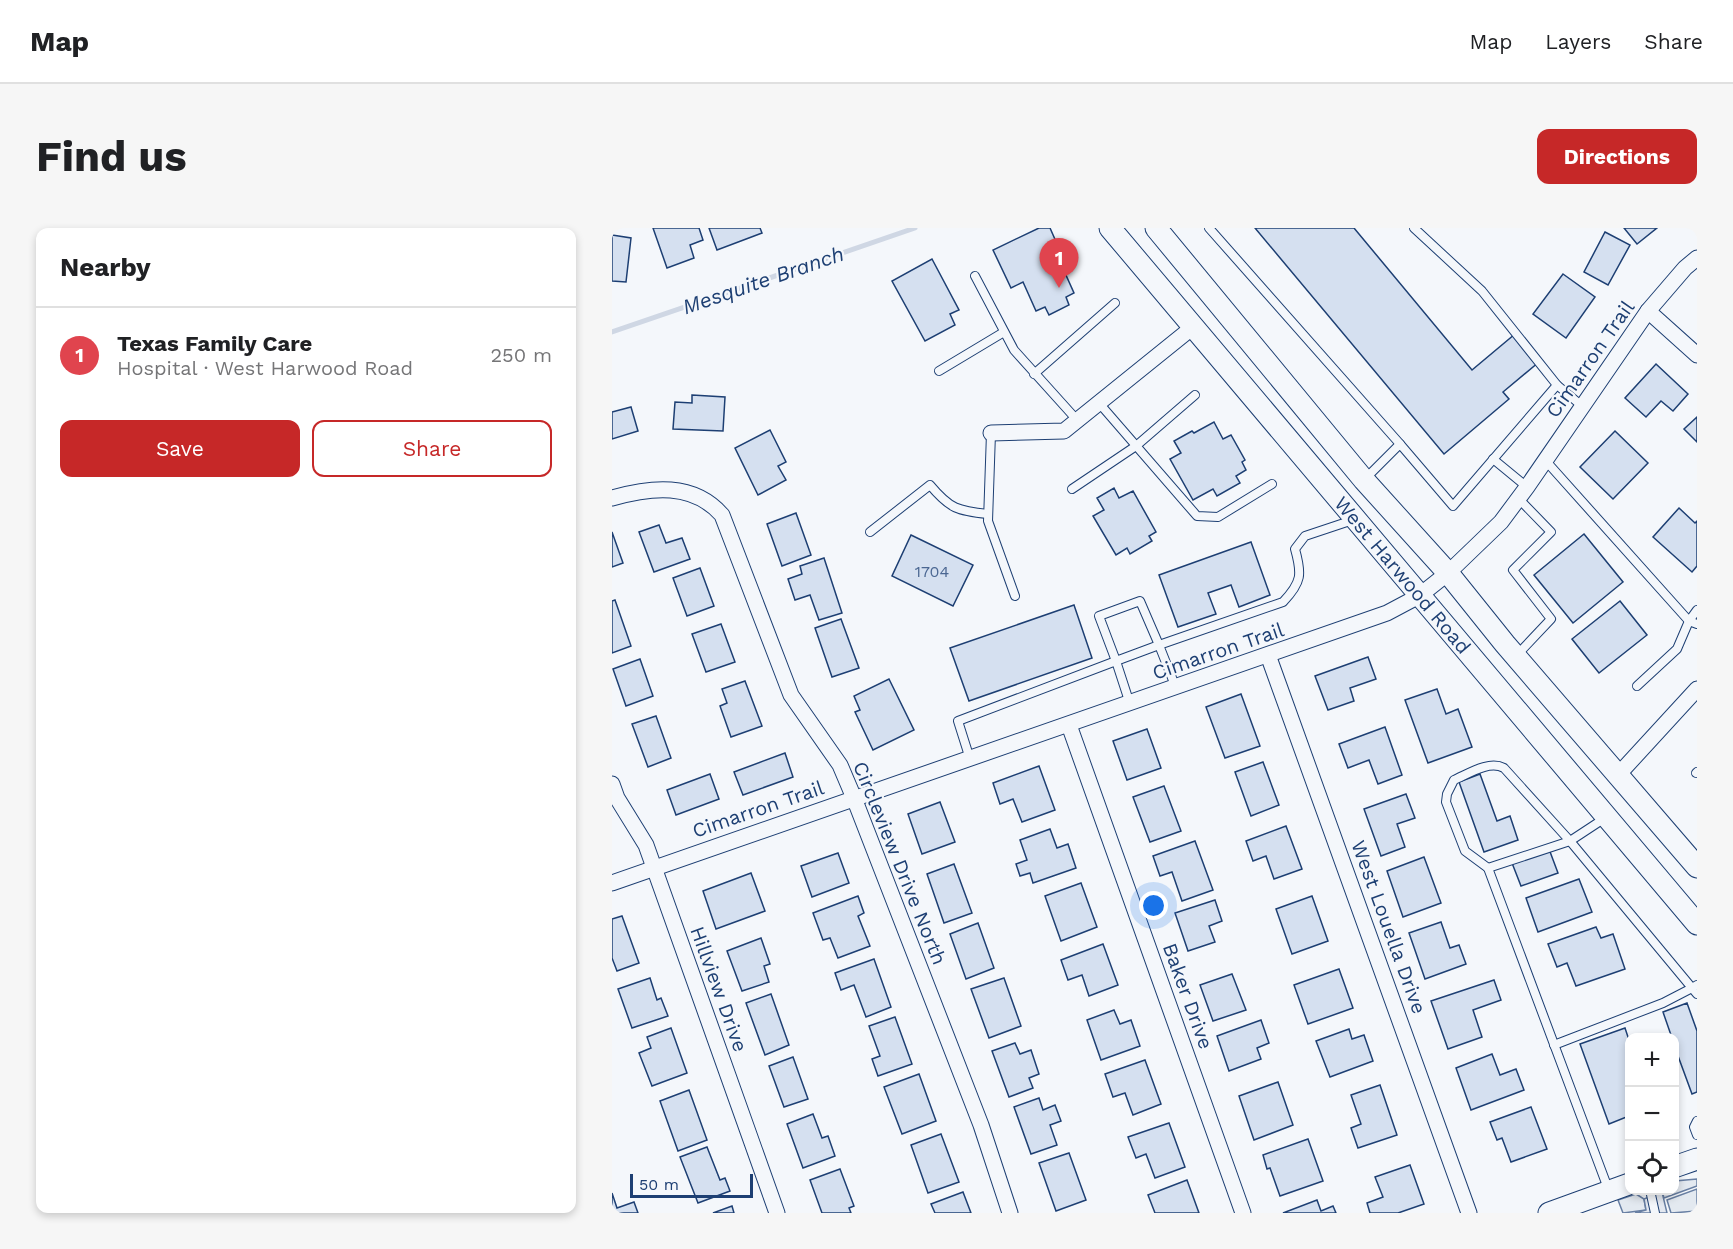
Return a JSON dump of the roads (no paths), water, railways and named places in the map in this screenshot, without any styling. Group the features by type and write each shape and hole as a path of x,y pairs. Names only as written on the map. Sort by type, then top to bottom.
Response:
{"main road":[{"name":"West Harwood Road","path":"1110,228 1697,924"},
{"name":"West Harwood Road","path":"1163,233 1364,480 1448,573 1515,656 1697,867"},
{"path":"1679,1165 1697,1159"},
{"path":"1549,1213 1625,1185"}],"street":[{"name":"Cimarron Trail","path":"612,883 1386,614 1419,596 1448,573 1501,522 1648,311 1685,268 1697,258"},
{"path":"1648,311 1697,355"},
{"path":"990,433 1064,431 1193,327"},
{"name":"Circleview Drive North","path":"612,498 654,489 670,489 690,494 712,504 722,516 791,695 840,765 854,798 981,1125 1010,1213"},
{"name":"West Louella Drive","path":"1268,655 1469,1213"},
{"path":"1617,775 1697,689"},
{"name":"Baker Drive","path":"1069,725 1243,1213"},
{"name":"Hillview Drive","path":"612,784 617,798 646,845 777,1213"}],"lane":[{"path":"1209,228 1453,506 1557,385"},
{"path":"1414,228 1482,291 1557,385 1582,406"},
{"path":"975,276 1014,350 1077,420"},
{"path":"1034,374 1115,303"},
{"path":"939,371 1004,332"},
{"path":"1072,489 1136,446 1195,395"},
{"path":"1099,403 1197,516 1218,517 1272,484"},
{"path":"990,433 988,521 1015,596"},
{"path":"1364,480 1400,444"},
{"path":"1493,459 1551,532 1513,570 1551,619 1515,656"},
{"path":"1545,460 1693,623"},
{"path":"870,532 930,485 943,501 962,511 988,514"},
{"path":"970,759 958,721 1159,645 1283,602 1296,589 1301,571 1295,549 1305,536 1355,520"},
{"path":"1130,704 1099,616 1140,601 1176,688"},
{"path":"1637,686 1677,649 1693,623 1697,610"},
{"path":"1554,1045 1695,989 1570,841 1504,768 1491,765 1454,780 1446,802 1465,851 1488,868 1554,1045 1609,1191"},
{"path":"1488,868 1570,841 1607,817"},
{"path":"1697,1121 1694,1127 1697,1135"},
{"path":"1651,1195 1655,1213"}],"waterway":[{"name":"Mesquite Branch","path":"612,332 915,228"}],"place":[{"name":"Texas Family Care","path":"1059,288"}]}
